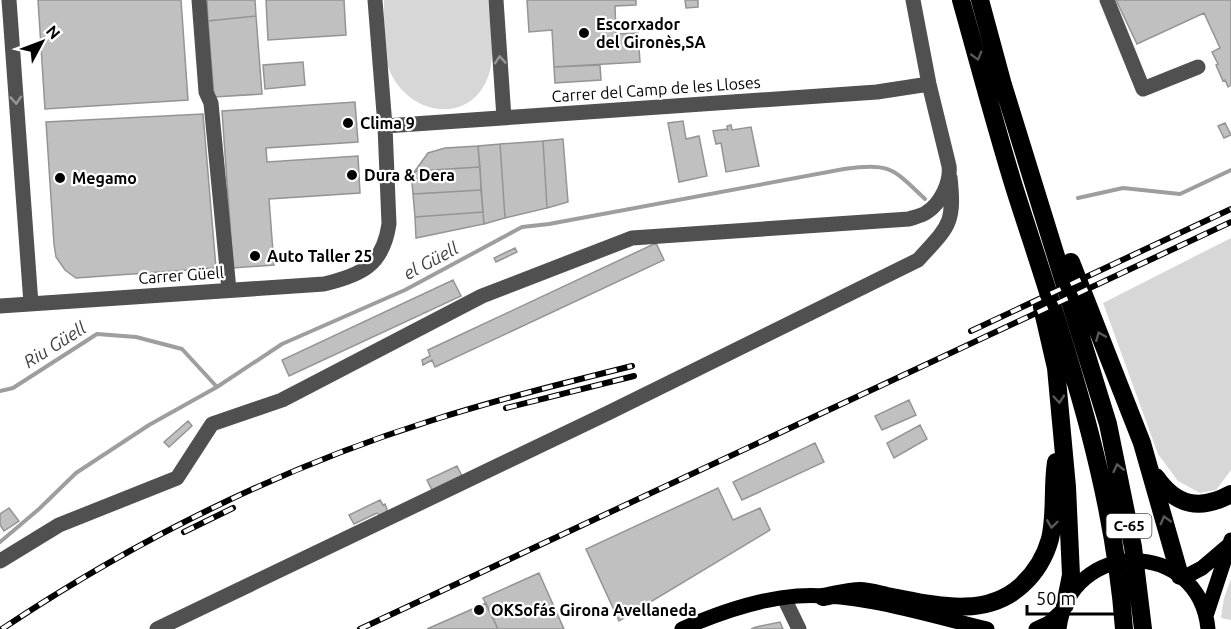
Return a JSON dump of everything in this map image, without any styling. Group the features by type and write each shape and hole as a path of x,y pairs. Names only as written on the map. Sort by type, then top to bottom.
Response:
{"highway":[{"path":"961,0 1007,162 1014,211 1031,252 1054,329 1067,487 1071,575 1063,608"},
{"name":"C-65","path":"980,0 1023,150 1047,195 1057,239 1083,315 1133,547 1143,629"},
{"path":"1083,315 1142,443 1182,577"},
{"name":"C-65","path":"1054,329 1090,431 1104,488 1116,554 1124,629"},
{"path":"823,597 860,591 939,606 963,607 981,606 1016,590 1039,566 1050,539 1054,509 1055,468 1062,424"},
{"path":"1150,468 1163,487 1183,501 1201,505 1216,503 1231,494"}],"main road":[{"path":"1182,577 1202,568 1230,542"},
{"path":"1207,622 1230,542"},
{"path":"1036,629 1050,623 1084,578 1098,569 1118,562 1146,561 1163,566 1182,577 1199,598 1207,622"},
{"path":"682,629 747,605 784,598 823,597 889,606 987,629"},
{"path":"1059,629 1063,608"}],"street":[{"path":"9,0 31,304"},
{"path":"199,0 206,92 211,103 229,290"},
{"path":"375,0 385,126"},
{"path":"496,0 504,118"},
{"path":"157,629 608,413 918,260 946,230 953,208 950,166 929,84 913,0"},
{"path":"1107,0 1143,89 1198,67"},
{"name":"Carrer del Camp de les Lloses","path":"385,126 877,92 929,84"},
{"name":"Carrer Güell","path":"0,306 324,284 363,272 375,260 387,238 389,224 385,126"},
{"path":"0,561 59,525 177,478 212,424 282,400 482,296 632,238 909,219 926,213 938,202 950,177"},
{"path":"784,598 798,629"}],"shaded area":[{"path":"384,0 488,0 492,56 489,74 481,91 469,102 455,108 439,109 424,105 410,97 398,85 387,63"},
{"path":"1231,238 1231,470 1216,490 1200,493 1178,481 1158,454 1103,303"},
{"path":"1231,579 1231,620 1221,618 1224,598"}],"building":[{"path":"38,0 181,0 188,100 45,109"},
{"path":"207,0 255,0 256,16 208,21"},
{"path":"266,0 344,0 346,35 268,40"},
{"name":"Escorxador del Gironès,SA","path":"527,0 636,0 636,5 615,6 616,34 638,33 640,62 554,67 552,30 529,32"},
{"path":"685,0 698,0 698,7 686,8"},
{"path":"1116,0 1231,0 1231,85 1228,87 1225,80 1223,81 1216,65 1218,64 1212,52 1220,48 1204,13 1137,44"},
{"path":"256,16 262,94 214,97 208,21"},
{"path":"303,62 305,85 265,89 263,65"},
{"path":"600,65 601,80 555,83 554,67"},
{"path":"355,102 358,142 266,148 267,162 358,156 360,193 269,199 274,265 233,268 222,111"},
{"path":"203,114 216,268 76,278 65,270 56,257 54,244 46,122"},
{"path":"683,121 686,139 699,136 707,176 679,182 668,123"},
{"path":"1225,123 1231,135 1224,138 1218,126"},
{"path":"731,125 732,130 751,127 759,166 726,172 721,143 716,144 713,131 727,129 728,131 727,126"},
{"path":"563,139 568,202 547,208 543,141"},
{"path":"543,141 547,208 505,218 500,144"},
{"path":"500,144 505,218 484,224 478,146"},
{"path":"478,146 480,167 415,171 428,153 445,148"},
{"path":"480,167 481,190 413,194 412,182 415,171"},
{"path":"481,190 483,212 415,217 413,194"},
{"path":"483,212 484,224 416,238 415,217"},
{"path":"656,243 664,260 435,367 432,360 423,365 422,360 430,356 428,350"},
{"path":"515,248 517,252 496,262 494,258"},
{"path":"453,280 461,296 289,376 282,360"},
{"path":"909,400 916,415 882,430 875,416"},
{"path":"188,421 192,426 169,447 164,442"},
{"path":"920,425 927,439 894,458 887,443"},
{"path":"815,443 824,462 742,500 733,482"},
{"path":"457,466 463,478 433,492 427,480"},
{"path":"718,488 733,520 760,508 770,530 619,621 586,549"},
{"path":"380,500 383,505 385,504 386,513 381,516 377,513 354,524 349,515"},
{"path":"9,508 19,521 4,531 0,525 0,514"},
{"path":"539,573 564,629 498,629 483,598"},
{"name":"OKSofás Girona Avellaneda","path":"486,603 498,629 427,629 452,618"},
{"path":"780,622 783,629 751,629 756,627"}],"waterway":[{"name":"el Güell","path":"0,542 76,473 149,425 217,387 282,344 405,290 522,227 860,167 890,170 905,180 925,199"},
{"name":"el Güell","path":"1078,198 1123,188 1180,194 1231,170"},
{"name":"Riu Güell","path":"0,391 13,388 97,334 136,337 182,349 217,387"}],"railway":[{"path":"971,331 1231,209"},
{"path":"360,629 1231,222"},
{"path":"2,629 103,566 155,537 208,510 318,461 455,413 632,366"},
{"path":"506,408 634,376"},
{"path":"184,532 233,508"}],"place":[{"name":"Escorxador del Gironès,SA","path":"584,33"},
{"name":"Clima 9","path":"348,123"},
{"name":"Dura & Dera","path":"352,175"},
{"name":"Megamo","path":"60,178"},
{"name":"Auto Taller 25","path":"255,256"},
{"name":"OKSofás Girona Avellaneda","path":"479,610"}]}
